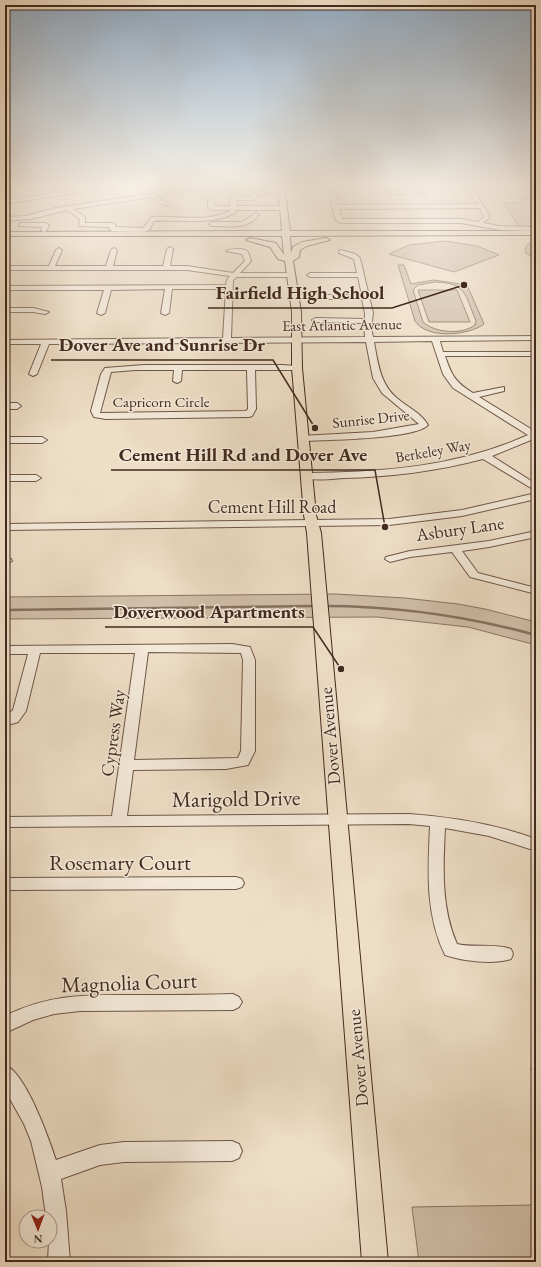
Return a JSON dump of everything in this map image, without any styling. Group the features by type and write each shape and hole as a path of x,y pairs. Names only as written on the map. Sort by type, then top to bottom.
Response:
{"main road":[{"path":"272,245 281,257 289,260 294,257 295,251 298,247 303,245"},
{"name":"Dover Avenue","path":"287,245 292,275 298,340 297,368 320,606 375,1262"}],"street":[{"path":"166,268 170,249"},
{"path":"51,268 59,250"},
{"path":"109,268 114,250"},
{"path":"227,340 229,287 234,275 246,264 248,258 244,252 229,251"},
{"name":"Sunrise Drive","path":"304,438 373,435 419,428 424,425 421,420 395,401 377,378 369,339 367,321 369,313 356,256 341,252"},
{"path":"5,268 195,268 234,275 292,275"},
{"path":"15,268 7,283 108,288 229,287"},
{"path":"310,275 360,275"},
{"path":"165,313 169,287"},
{"path":"101,313 108,288"},
{"path":"294,297 365,296"},
{"path":"5,310 33,310 45,312"},
{"path":"316,320 367,321"},
{"path":"435,338 451,380 471,396 536,435"},
{"name":"East Atlantic Avenue","path":"5,342 536,338"},
{"path":"34,374 46,341"},
{"path":"441,354 536,354"},
{"path":"177,381 178,368"},
{"name":"Capricorn Circle","path":"251,368 252,409 249,414 122,416 97,415 95,411 105,374 108,370 178,368 251,368 297,368"},
{"path":"471,396 501,389"},
{"path":"5,406 17,406"},
{"name":"Berkeley Way","path":"307,476 398,473 445,466 485,456 536,435"},
{"path":"5,440 42,440"},
{"path":"485,456 536,488"},
{"path":"5,478 36,478"},
{"name":"Cement Hill Road","path":"5,527 385,522 438,517 485,509 536,496"},
{"name":"Asbury Lane","path":"390,559 410,554 455,549 536,534"},
{"path":"455,549 474,575 536,591"},
{"path":"5,650 232,648 246,650 248,660 248,751 244,762 226,764 126,765"},
{"name":"Cypress Way","path":"119,821 142,649"},
{"path":"5,722 13,719 19,711 35,650"},
{"name":"Marigold Drive","path":"5,822 409,819 438,821 487,829 536,845"},
{"path":"438,821 436,891 443,936 451,950 472,954 505,954"},
{"name":"Rosemary Court","path":"5,884 236,883"},
{"name":"Magnolia Court","path":"5,1025 29,1013 54,1006 80,1003 233,1002"},
{"path":"5,1074 20,1095 33,1121 45,1151 55,1197 59,1262"},
{"path":"50,1172 100,1155 124,1152 232,1151"}],"shaded area":[{"path":"409,245 471,245 499,255 454,272 389,254"},
{"path":"527,245 536,245 536,260 526,253 525,248"},
{"path":"398,265 404,265 411,284 434,280 467,285 484,324 469,331 449,334 429,331 421,327 415,321","holes":["435,282 445,283 459,288 467,297 476,321 475,325 463,330 449,331 434,329 423,322 413,290 418,285"]},
{"path":"418,290 457,290 470,322 429,322"},
{"path":"336,594 405,598 458,604 536,622 536,645 468,627 377,617 5,619 5,597"},
{"path":"536,1205 536,1262 419,1262 412,1207"}],"waterway":[{"path":"5,610 314,606"},
{"path":"325,606 352,606 431,613 484,622 536,635"}],"place":[{"name":"Fairfield High School","path":"464,285"},
{"name":"Dover Ave and Sunrise Dr","path":"315,428"},
{"name":"Cement Hill Rd and Dover Ave","path":"385,527"},
{"name":"Doverwood Apartments","path":"341,669"}]}
